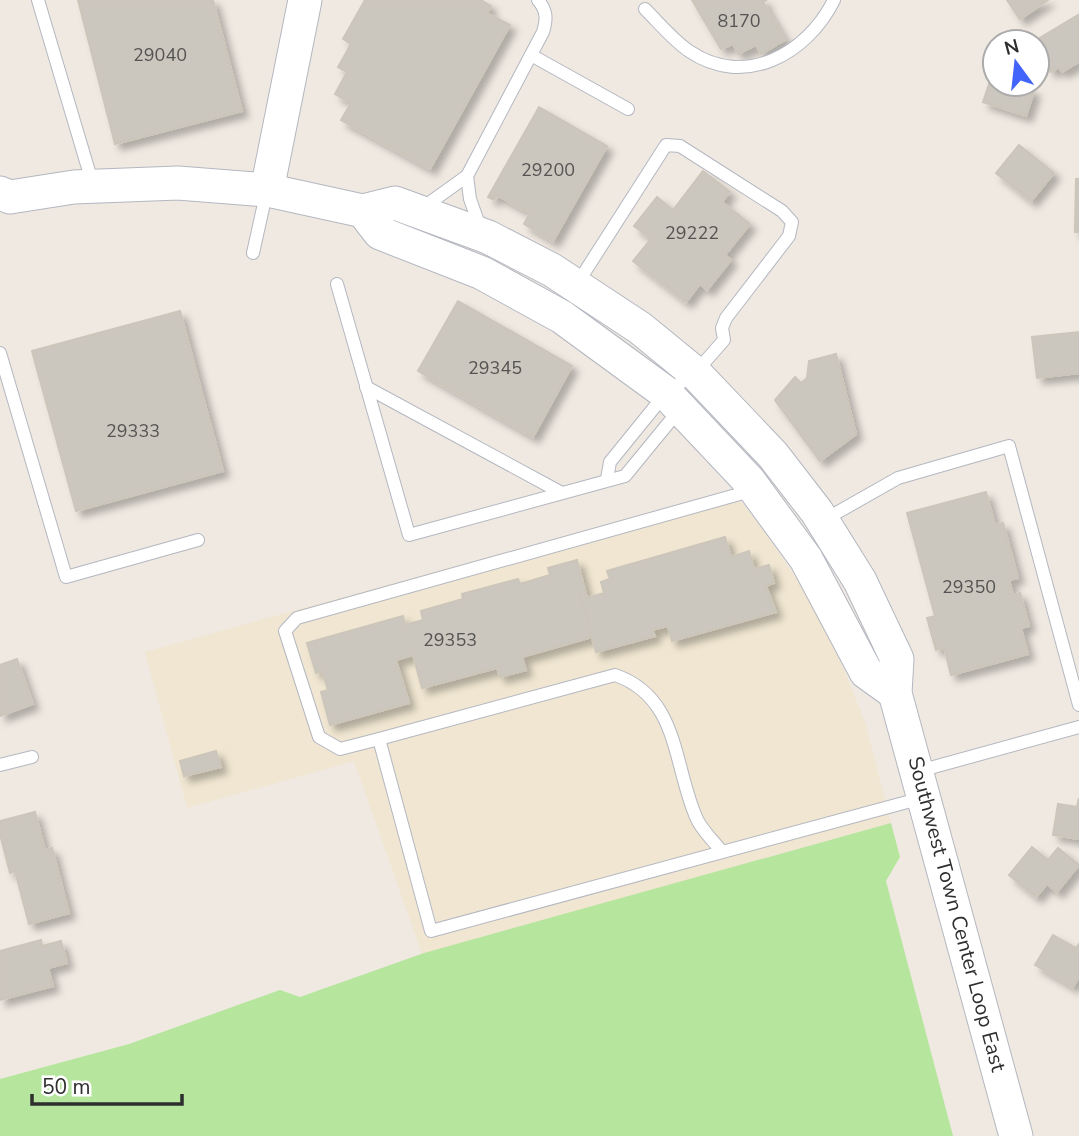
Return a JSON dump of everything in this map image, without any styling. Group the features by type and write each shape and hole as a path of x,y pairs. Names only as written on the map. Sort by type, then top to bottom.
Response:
{"main road":[{"path":"267,190 308,2"},
{"name":"Southwest Town Center Loop East","path":"3,199 93,186 178,183 267,190 363,211 395,203 482,235 577,285 640,328 695,373 774,455 823,521 860,582 897,659 895,693 1016,1136"},
{"path":"363,211 380,233 482,273 562,317 673,401 756,490 806,559 866,672 895,693"}],"lane":[{"path":"38,0 93,186"},
{"path":"418,210 467,176 547,20 538,0"},
{"path":"645,9 690,52 736,67 782,57 820,24 834,0"},
{"path":"531,55 628,109"},
{"path":"337,284 409,535 625,476 673,401 724,340 722,328 726,318 789,236 792,222 782,211 680,146 666,145 577,285"},
{"path":"467,176 470,199 482,235"},
{"path":"253,253 267,190"},
{"path":"0,353 66,577 198,540"},
{"path":"607,479 610,462 673,401 695,373"},
{"path":"366,387 560,492"},
{"path":"823,521 898,478 1009,446 1079,705"},
{"path":"722,852 697,820 663,711 638,683 615,675 340,749 319,737 285,631 297,618 756,490"},
{"path":"379,739 431,931 722,852 1079,727"},
{"path":"0,765 32,757"}],"shaded area":[{"path":"731,490 760,525 823,618 865,722 891,823 422,954 354,761 187,808 145,652"}],"green space":[{"path":"891,823 900,857 886,881 953,1136 0,1136 0,1079 129,1044 280,990 300,997 424,953"}],"building":[{"path":"78,0 213,0 242,111 115,144"},
{"path":"365,0 481,0 491,6 487,13 510,25 430,169 341,120 351,103 335,94 347,72 338,67 351,44 343,39"},
{"path":"692,0 767,0 763,2 785,40 761,54 756,45 738,54 733,44 721,49"},
{"path":"1007,0 1048,0 1020,19"},
{"path":"1078,15 1079,62 1062,72 1059,67 1051,72 1051,31"},
{"path":"984,98 1032,98 1026,116 983,102"},
{"path":"539,107 607,146 553,241 524,224 530,213 497,195 494,200 488,197"},
{"path":"1019,145 1054,173 1031,201 996,173"},
{"path":"703,171 730,192 722,202 750,224 725,255 731,260 707,290 700,284 686,302 633,261 651,239 634,226 657,197 673,210"},
{"path":"1076,179 1079,179 1079,232 1075,232"},
{"path":"458,301 572,366 533,437 418,371"},
{"path":"180,311 223,471 76,511 32,351"},
{"path":"1079,332 1079,373 1037,378 1032,337"},
{"path":"836,354 856,434 820,461 775,400 795,377 801,383 807,378 809,361"},
{"path":"986,492 995,525 1003,523 1018,578 1009,580 1013,595 1020,593 1029,626 1021,628 1028,654 951,675 944,647 936,650 927,618 935,616 907,513"},
{"path":"725,537 731,557 749,551 754,569 769,565 774,583 766,586 776,612 672,641 668,626 652,630 655,636 596,652 580,595 586,594 587,598 604,593 601,582 610,579 607,571"},
{"path":"577,560 586,594 580,595 592,637 522,657 526,670 500,677 497,668 422,688 413,655 396,660 409,703 330,725 321,692 328,690 322,671 316,673 307,643 403,616 405,625 423,620 421,611 463,599 462,594 518,579 520,584 550,575 548,568"},
{"path":"17,659 33,704 0,716 0,665"},
{"path":"216,751 221,767 184,776 180,761"},
{"path":"1079,798 1079,839 1053,835 1058,804 1077,807"},
{"path":"35,812 45,850 52,848 69,913 29,924 15,871 10,873 0,834 0,821"},
{"path":"1032,847 1048,860 1058,848 1079,865 1057,892 1047,884 1036,897 1009,875"},
{"path":"1053,935 1076,948 1079,944 1079,977 1073,987 1035,965"},
{"path":"41,940 42,946 61,941 67,963 48,968 53,986 0,1000 0,951"}]}
